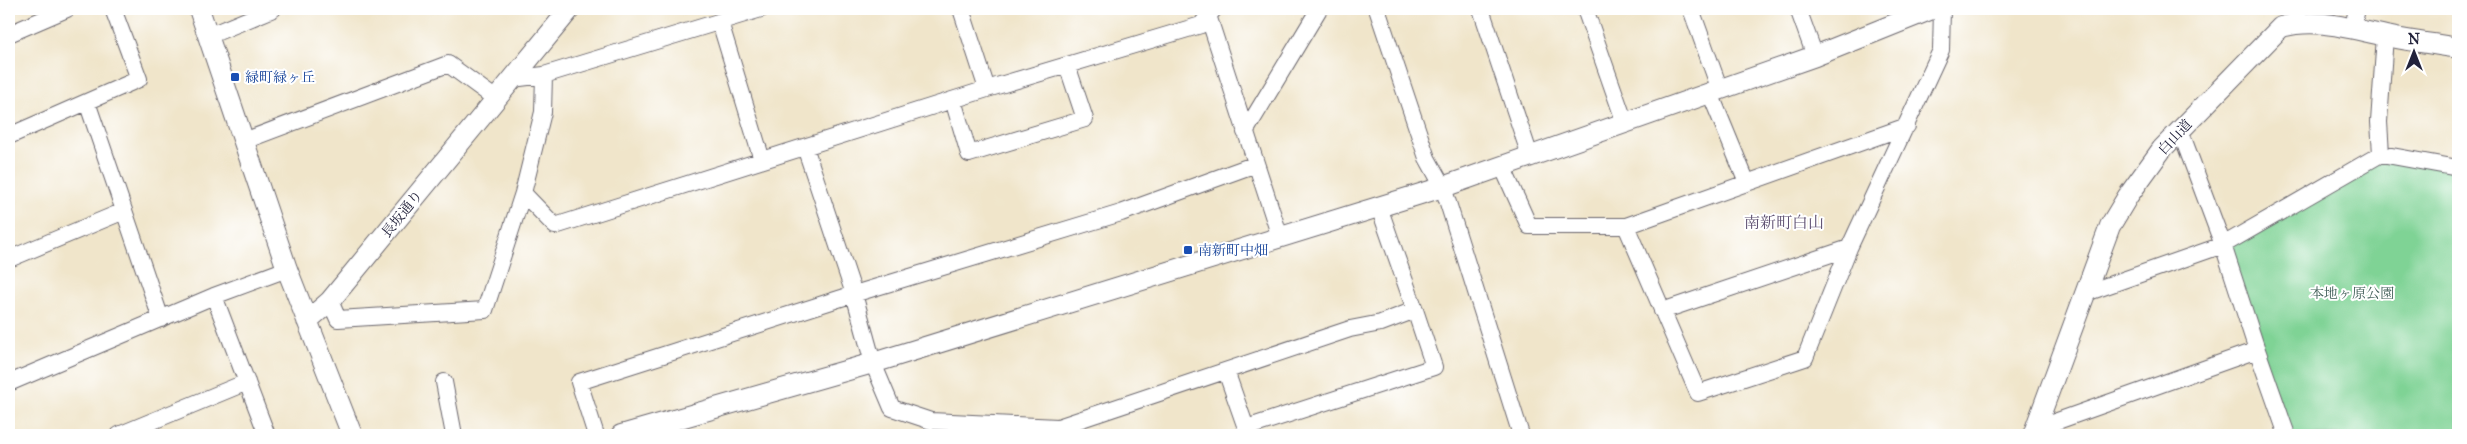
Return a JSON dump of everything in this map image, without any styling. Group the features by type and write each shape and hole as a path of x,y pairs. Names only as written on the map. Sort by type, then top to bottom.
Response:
{"street":[{"path":"9,34 67,9"},
{"path":"9,136 139,79 113,9"},
{"path":"199,9 287,269 352,435"},
{"path":"208,36 272,9"},
{"name":"長坂通り","path":"307,321 330,300 570,9"},
{"path":"512,80 544,75 761,9"},
{"path":"961,9 987,89"},
{"path":"1245,132 1319,9"},
{"path":"1377,9 1427,158 1442,187 1521,435"},
{"path":"1481,9 1530,156"},
{"path":"1585,9 1625,123"},
{"path":"1691,9 1715,91 1747,183"},
{"path":"1798,9 1815,56"},
{"path":"621,435 873,363 1442,187 1815,56 1932,9"},
{"path":"1626,226 1698,393 1805,358 1849,248 1908,126 1941,50 1942,9"},
{"path":"1210,12 1245,132 1280,238"},
{"path":"523,193 555,226 987,89 1201,25 1210,12"},
{"name":"白山道","path":"2034,432 2110,226 2128,196 2162,149 2281,27 2301,22 2355,18 2385,36 2458,48"},
{"path":"720,22 762,160"},
{"path":"2381,154 2379,122 2385,36"},
{"path":"244,141 448,64 496,99"},
{"path":"953,100 969,154 1085,119 1067,65"},
{"path":"330,300 338,319 485,310 523,193 542,112 544,75"},
{"path":"87,102 161,319"},
{"path":"1502,166 1529,226 1626,226 1908,126"},
{"path":"2180,130 2223,245 2256,350 2287,435"},
{"path":"805,147 854,294 873,363 892,408 932,421 1058,427 1350,329 1381,322 1415,310"},
{"path":"2086,293 2223,245 2381,154 2458,168"},
{"path":"596,435 579,382 854,294 1121,213 1256,164"},
{"path":"1226,371 1246,428 1434,367 1379,207"},
{"path":"9,259 124,210"},
{"path":"1662,311 1849,248"},
{"path":"9,383 214,296 287,269"},
{"path":"214,296 268,435"},
{"path":"2034,432 2256,350"},
{"path":"119,435 247,382"},
{"path":"444,382 454,435"}],"green space":[{"name":"本地ヶ原公園","path":"2381,154 2458,168 2458,435 2290,435 2223,245"}],"place":[{"name":"緑町緑ヶ丘","path":"235,77"},
{"name":"南新町中畑","path":"1188,250"}],"district":[{"name":"南新町白山","path":"1784,222"}]}
